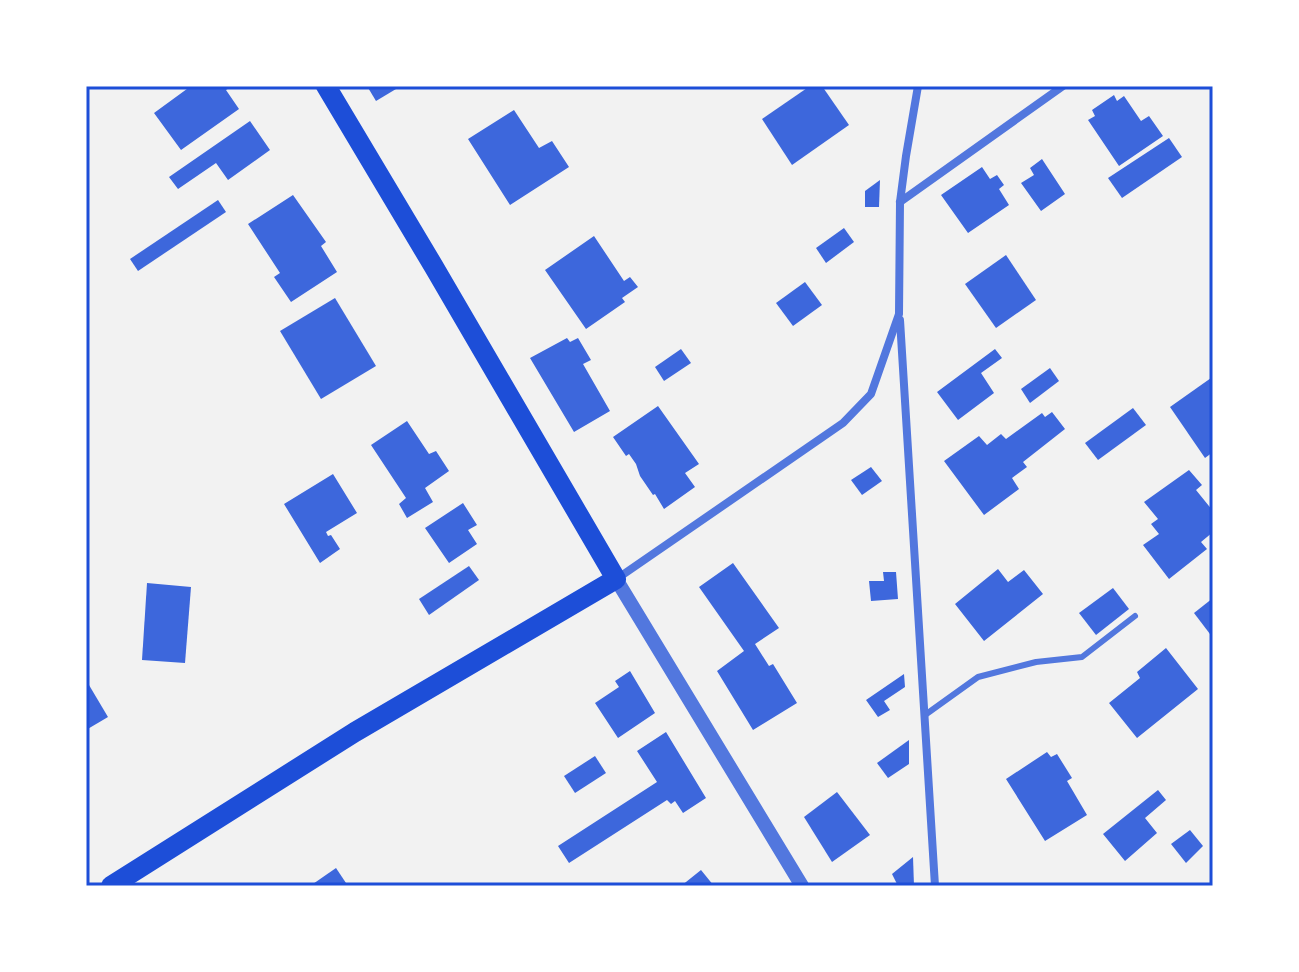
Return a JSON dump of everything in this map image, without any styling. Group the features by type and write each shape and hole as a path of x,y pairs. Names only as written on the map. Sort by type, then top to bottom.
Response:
{"main road":[{"path":"111,886 355,732 616,579 326,86"}],"street":[{"path":"918,86 900,202 899,314 935,886"},
{"path":"900,202 1063,86"},
{"path":"802,886 616,579 843,423 871,394 899,314"}],"lane":[{"path":"925,715 978,677 1036,662 1082,657 1135,616"}],"building":[{"path":"191,86 232,86 226,90 239,109 181,150 154,113"},
{"path":"367,86 401,86 376,101"},
{"path":"810,86 822,86 849,125 792,165 762,119"},
{"path":"1114,95 1117,101 1124,96 1141,121 1149,116 1163,136 1119,166 1088,120 1095,116 1092,110"},
{"path":"514,110 539,148 552,141 569,167 510,205 468,139"},
{"path":"250,121 270,150 228,180 216,163 178,189 169,177"},
{"path":"1169,138 1182,157 1122,198 1108,178"},
{"path":"1042,159 1065,194 1041,211 1021,183 1034,175 1030,168"},
{"path":"982,167 990,179 997,175 1004,185 999,189 1009,205 968,233 941,195"},
{"path":"880,180 879,207 865,207 865,191"},
{"path":"293,195 326,242 321,246 337,272 291,302 274,277 280,273 248,224"},
{"path":"218,200 226,212 138,271 130,259"},
{"path":"844,228 854,242 826,263 816,248"},
{"path":"594,236 624,281 630,277 638,287 622,298 625,302 586,329 545,270"},
{"path":"1006,255 1036,300 996,328 965,284"},
{"path":"805,282 822,305 793,326 776,303"},
{"path":"335,298 376,366 321,399 280,331"},
{"path":"567,338 570,342 578,338 591,360 583,364 610,411 574,432 530,358"},
{"path":"681,349 691,363 664,381 655,367"},
{"path":"995,349 1002,358 981,373 994,393 958,420 937,392"},
{"path":"1050,368 1059,381 1030,403 1021,389"},
{"path":"1211,378 1213,452 1205,458 1170,407"},
{"path":"658,406 699,464 685,473 695,487 664,509 640,476 629,454 626,456 613,437"},
{"path":"1133,408 1146,425 1098,460 1085,443"},
{"path":"1052,412 1065,429 1023,462 1027,467 1012,478 1019,489 984,515 944,461 979,436 987,445 1001,434 1006,439 1042,413 1045,417"},
{"path":"407,421 429,454 436,451 449,471 425,488 433,502 407,518 399,504 406,498 371,445"},
{"path":"871,467 882,481 862,495 851,480"},
{"path":"1189,470 1202,485 1196,490 1213,511 1213,532 1201,542 1207,549 1169,579 1143,545 1159,534 1151,524 1158,519 1144,502"},
{"path":"333,474 357,513 326,532 340,549 320,563 284,504"},
{"path":"463,503 477,525 468,530 477,544 449,563 425,528"},
{"path":"733,563 779,628 755,644 769,666 773,664 797,703 753,730 717,671 744,651 699,587"},
{"path":"469,566 479,580 429,615 419,599"},
{"path":"998,569 1008,582 1024,570 1043,594 984,641 955,604"},
{"path":"883,572 896,572 898,599 871,601 869,581 884,581"},
{"path":"147,583 191,587 185,663 142,660"},
{"path":"1113,588 1129,609 1096,635 1079,613"},
{"path":"1213,598 1213,638 1194,613"},
{"path":"1166,648 1198,689 1137,738 1109,703 1140,678 1137,672"},
{"path":"630,671 655,713 618,738 595,703 619,687 615,681"},
{"path":"904,674 905,687 884,701 890,710 878,717 866,700"},
{"path":"86,680 108,717 86,730"},
{"path":"666,732 706,798 683,813 675,801 671,804 667,800 569,863 558,846 657,782 637,751"},
{"path":"909,740 909,764 888,778 877,763"},
{"path":"1047,752 1051,757 1057,754 1072,778 1067,781 1087,815 1045,841 1006,779"},
{"path":"595,756 606,773 575,793 564,776"},
{"path":"1158,790 1166,800 1145,818 1157,833 1125,861 1103,834"},
{"path":"837,792 870,835 832,862 804,817"},
{"path":"1190,830 1203,846 1186,863 1171,844"},
{"path":"913,857 914,886 898,886 892,874"},
{"path":"336,868 348,886 310,886"},
{"path":"701,870 714,886 681,886"}]}
